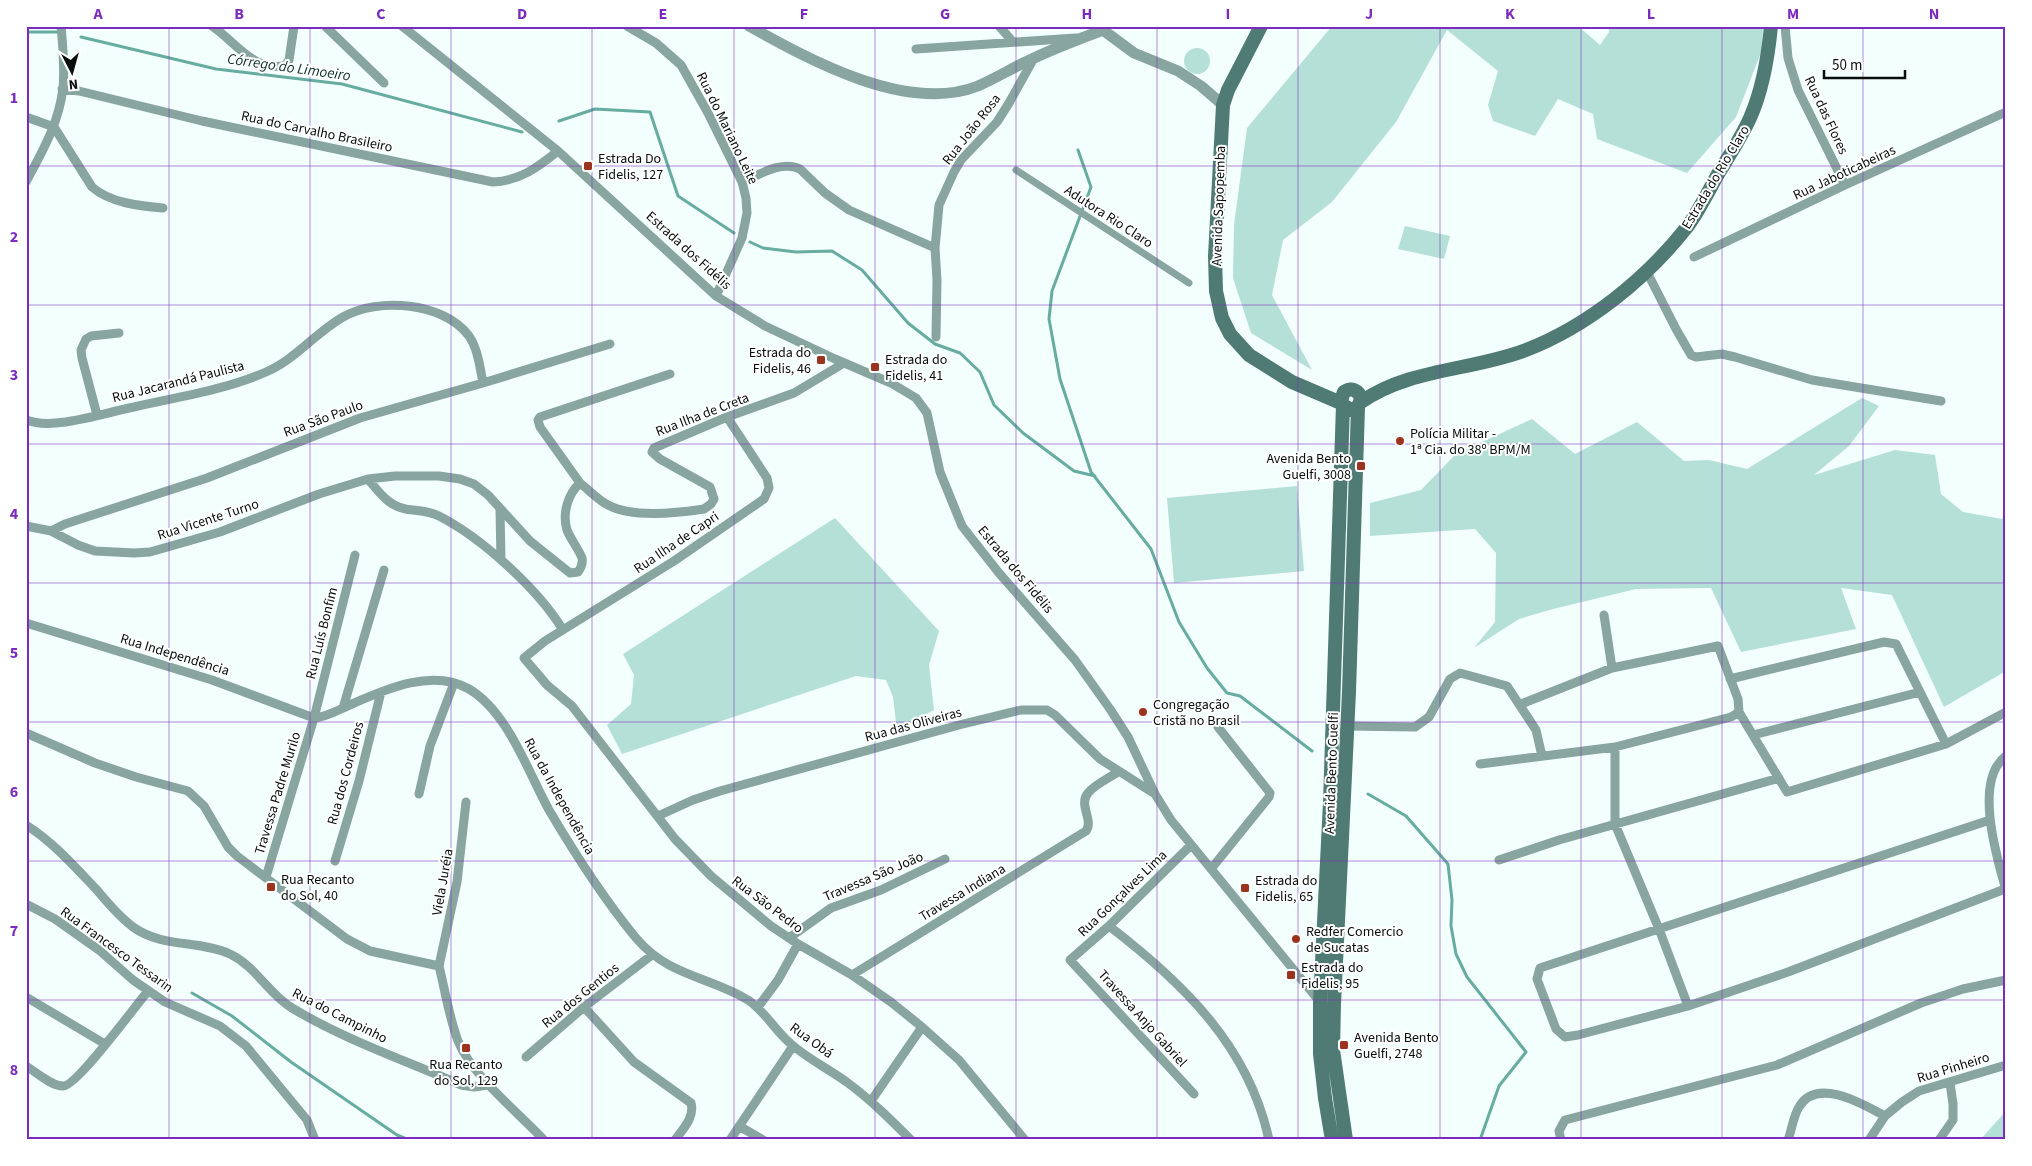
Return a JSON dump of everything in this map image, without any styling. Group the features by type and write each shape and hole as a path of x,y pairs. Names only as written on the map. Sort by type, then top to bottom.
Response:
{"main road":[{"name":"Avenida Sapopemba","path":"1261,26 1238,69 1223,105 1215,256 1216,291 1219,309 1226,327 1241,348 1274,371 1323,387 1350,400"},
{"name":"Estrada do Rio Claro","path":"1350,400 1433,372 1495,360 1553,338 1610,301 1646,272 1688,226 1750,118 1768,61 1771,26"},
{"name":"Avenida Bento Guelfi","path":"1332,1140 1320,1054 1327,1003 1343,808 1347,726 1350,400"},
{"name":"Avenida Bento Guelfi","path":"1346,1140 1327,1003 1330,802 1350,400"}],"street":[{"path":"212,26 252,60 278,67 285,66 289,60 294,26"},
{"path":"325,26 384,83"},
{"name":"Estrada dos Fidélis","path":"402,26 558,151 716,296 765,326 902,388 922,405 927,413 940,472 962,526 1075,660 1110,708 1128,737 1154,794 1171,820 1210,869 1327,1003"},
{"name":"Rua do Mariano Leite","path":"628,26 656,43 681,65 708,113 742,182 747,213 742,238 716,296"},
{"path":"749,26 810,60 878,86 925,93 948,93 976,86 1034,58 1103,30 1134,53 1178,71 1201,86 1223,105"},
{"path":"999,26 1013,42"},
{"name":"Rua das Flores","path":"1785,26 1788,58 1798,90 1845,185"},
{"path":"26,182 45,148 54,127 62,89 62,27"},
{"path":"916,49 1082,38"},
{"name":"Rua João Rosa","path":"936,337 936,224 940,205 961,160 997,122 1034,58"},
{"name":"Rua do Carvalho Brasileiro","path":"62,89 79,91 202,121 493,182 520,178 558,151"},
{"name":"Rua Jaboticabeiras","path":"1694,257 1845,185 2006,112"},
{"path":"26,116 54,127 92,188 100,195 163,208"},
{"path":"742,182 781,166 793,166 800,169 838,203 849,210 936,248"},
{"name":"Adutora Rio Claro","path":"1016,170 1189,283"},
{"path":"1646,272 1691,355 1718,354 1735,356 1812,380 1941,401"},
{"name":"Rua Jacarandá Paulista","path":"26,420 38,424 57,423 232,384 265,373 283,364 327,327 344,316 364,308 391,305 428,309 450,320 469,336 475,350 483,383"},
{"path":"97,415 81,350 86,339 91,336 119,333"},
{"name":"Rua São Paulo","path":"51,531 65,524 207,478 360,418 610,344"},
{"name":"Rua Ilha de Creta","path":"580,483 607,505 621,510 651,512 704,509 714,499 710,487 654,455 653,450 656,446 794,393 844,363"},
{"path":"580,483 540,427 538,420 540,417 670,374"},
{"name":"Rua Ilha de Capri","path":"524,658 563,630 674,561 768,494 767,478 727,418"},
{"name":"Rua Vicente Turno","path":"26,526 51,531 78,545 96,551 134,554 168,548 220,532 319,494 368,479 440,476 460,479 474,484 488,495 530,542 565,570 574,573 578,572 582,566 582,559 568,531 565,520 566,506 570,495 580,483"},
{"path":"368,479 393,506 423,510 439,516 488,549 553,613 563,630"},
{"path":"500,510 501,560"},
{"name":"Rua Luís Bonfim","path":"314,718 355,555"},
{"path":"343,708 384,570"},
{"path":"1604,615 1612,668"},
{"name":"Rua Independência","path":"26,623 212,680 314,718"},
{"path":"1730,679 1884,642 1896,644 1946,744"},
{"path":"1520,704 1612,668 1718,646 1738,699 1739,712 1787,792 1946,744 2006,712"},
{"name":"Rua São Pedro","path":"524,658 547,685 572,706 675,839 711,876 745,905 789,938 852,975 891,1002 922,1027 958,1060 1025,1140"},
{"path":"1347,726 1415,727 1429,717 1450,679 1460,673 1507,686 1536,730 1542,756"},
{"name":"Rua da Independência","path":"314,718 328,715 400,684 425,681 454,683 469,689 488,705 506,728 548,808 578,858 624,922 652,955 677,970 748,1000 758,1007"},
{"path":"419,794 430,746 454,683"},
{"name":"Rua dos Cordeiros","path":"335,860 359,781 381,692"},
{"path":"1753,735 1920,692"},
{"name":"Rua das Oliveiras","path":"658,816 693,800 750,782 1021,710 1047,710 1055,715 1100,759 1154,794"},
{"path":"1480,764 1615,747 1731,717 1739,712"},
{"name":"Travessa Padre Murilo","path":"266,877 314,718"},
{"path":"1210,869 1269,797 1270,793 1218,727"},
{"path":"26,733 95,763 136,778 188,791 204,806 228,846 238,856 347,939 370,951 439,966 458,1042 466,1057 488,1085 544,1140"},
{"path":"1615,747 1614,824 1659,929 1688,1006"},
{"path":"1990,820 1540,968 1537,979 1556,1029 1566,1036 1578,1035 1688,1006 1788,972 2006,889 1992,837 1990,789 1998,765 2006,756"},
{"name":"Travessa Indiana","path":"852,975 1086,832 1089,825 1084,806 1088,793 1118,772"},
{"path":"1499,860 1614,824 1779,778"},
{"name":"Viela Juréia","path":"439,966 457,882 466,802"},
{"name":"Rua do Campinho","path":"26,825 72,862 120,916 146,935 166,941 220,950 256,971 282,1002 310,1018 461,1085 474,1087 488,1085"},
{"name":"Rua Gonçalves Lima","path":"1070,960 1109,926 1191,845"},
{"name":"Travessa São João","path":"789,938 831,908 881,890 945,859"},
{"name":"Rua Francesco Tessarin","path":"26,904 55,919 99,950 148,991 165,1002 220,1026 234,1035 246,1046 307,1120 316,1140"},
{"path":"1109,926 1153,961 1214,1023 1246,1072 1254,1090 1269,1140"},
{"path":"758,1007 778,980 798,944"},
{"name":"Rua dos Gentios","path":"526,1057 584,1007 652,955"},
{"name":"Travessa Anjo Gabriel","path":"1070,960 1194,1094"},
{"path":"1561,1140 1559,1131 1564,1120 1777,1065 1921,1003 1963,989 2006,980"},
{"path":"26,1066 55,1084 70,1085 148,991"},
{"path":"26,997 105,1044"},
{"path":"584,1007 634,1062 690,1103 692,1108 690,1120 675,1140"},
{"name":"Rua Obá","path":"758,1007 778,1032 793,1046 847,1082 871,1101 911,1140"},
{"path":"871,1101 922,1027"},
{"path":"730,1140 793,1046"},
{"name":"Rua Pinheiro","path":"1869,1140 1886,1116 1919,1091 2006,1065"},
{"path":"1939,1140 1953,1120 1950,1083"},
{"path":"1788,1140 1799,1107 1805,1099 1815,1094 1829,1093 1850,1098 1886,1116"},
{"path":"739,1126 763,1140"}],"green space":[{"path":"1332,26 1578,26 1600,45 1609,32 1609,26 1763,26 1762,50 1736,117 1687,173 1597,139 1593,114 1558,99 1535,136 1493,121 1488,105 1498,71 1447,30 1396,122 1332,202 1283,240 1272,295 1312,370 1251,333 1233,278 1234,225 1247,128"},
{"path":"1197,48 1206,52 1210,61 1206,70 1197,74 1188,70 1184,61 1188,52"},
{"path":"1405,226 1450,236 1444,259 1398,249"},
{"path":"1862,398 1879,406 1849,446 1814,475 1895,450 1935,455 1941,494 1963,512 2002,519 2006,511 2006,671 1944,707 1892,595 1841,588 1856,629 1741,652 1711,588 1636,589 1519,619 1474,648 1495,622 1496,553 1475,529 1370,536 1370,503 1421,490 1456,454 1532,419 1575,454 1637,422 1684,461 1709,460 1747,469"},
{"path":"1297,486 1304,571 1174,583 1167,498"},
{"path":"835,518 939,631 929,665 934,710 897,730 893,697 886,680 856,676 622,754 607,725 631,704 634,675 623,654"},
{"path":"2006,1111 2006,1140 1980,1140"}],"waterway":[{"name":"Córrego do Limoeiro","path":"26,32 57,32"},
{"name":"Córrego do Limoeiro","path":"81,37 216,69 342,84 522,132"},
{"name":"Córrego do Limoeiro","path":"559,121 595,109 650,112 678,196 734,233"},
{"path":"1078,150 1091,187 1052,291 1049,319 1060,379 1091,472 1151,549 1179,622 1207,668 1227,693 1240,696 1312,751"},
{"path":"750,242 763,248 796,252 832,251 862,270 908,323 935,344 960,353 980,372 994,405 1023,433 1074,471 1095,476"},
{"path":"1368,794 1406,816 1448,864 1452,900 1451,926 1456,954 1467,977 1526,1052 1499,1086 1480,1140"},
{"path":"192,993 232,1016 291,1062 397,1135 409,1140"}],"place":[{"name":"Estrada Do Fidelis, 127","path":"588,166"},
{"name":"Estrada do Fidelis, 46","path":"821,360"},
{"name":"Estrada do Fidelis, 41","path":"875,367"},
{"name":"Polícia Militar - 1ª Cia. do 38º BPM/M","path":"1400,441"},
{"name":"Avenida Bento Guelfi, 3008","path":"1361,466"},
{"name":"Congregação Cristã no Brasil","path":"1143,712"},
{"name":"Rua Recanto do Sol, 40","path":"271,887"},
{"name":"Estrada do Fidelis, 65","path":"1245,888"},
{"name":"Redfer Comercio de Sucatas","path":"1296,939"},
{"name":"Estrada do Fidelis, 95","path":"1291,975"},
{"name":"Avenida Bento Guelfi, 2748","path":"1344,1045"},
{"name":"Rua Recanto do Sol, 129","path":"466,1048"}]}
